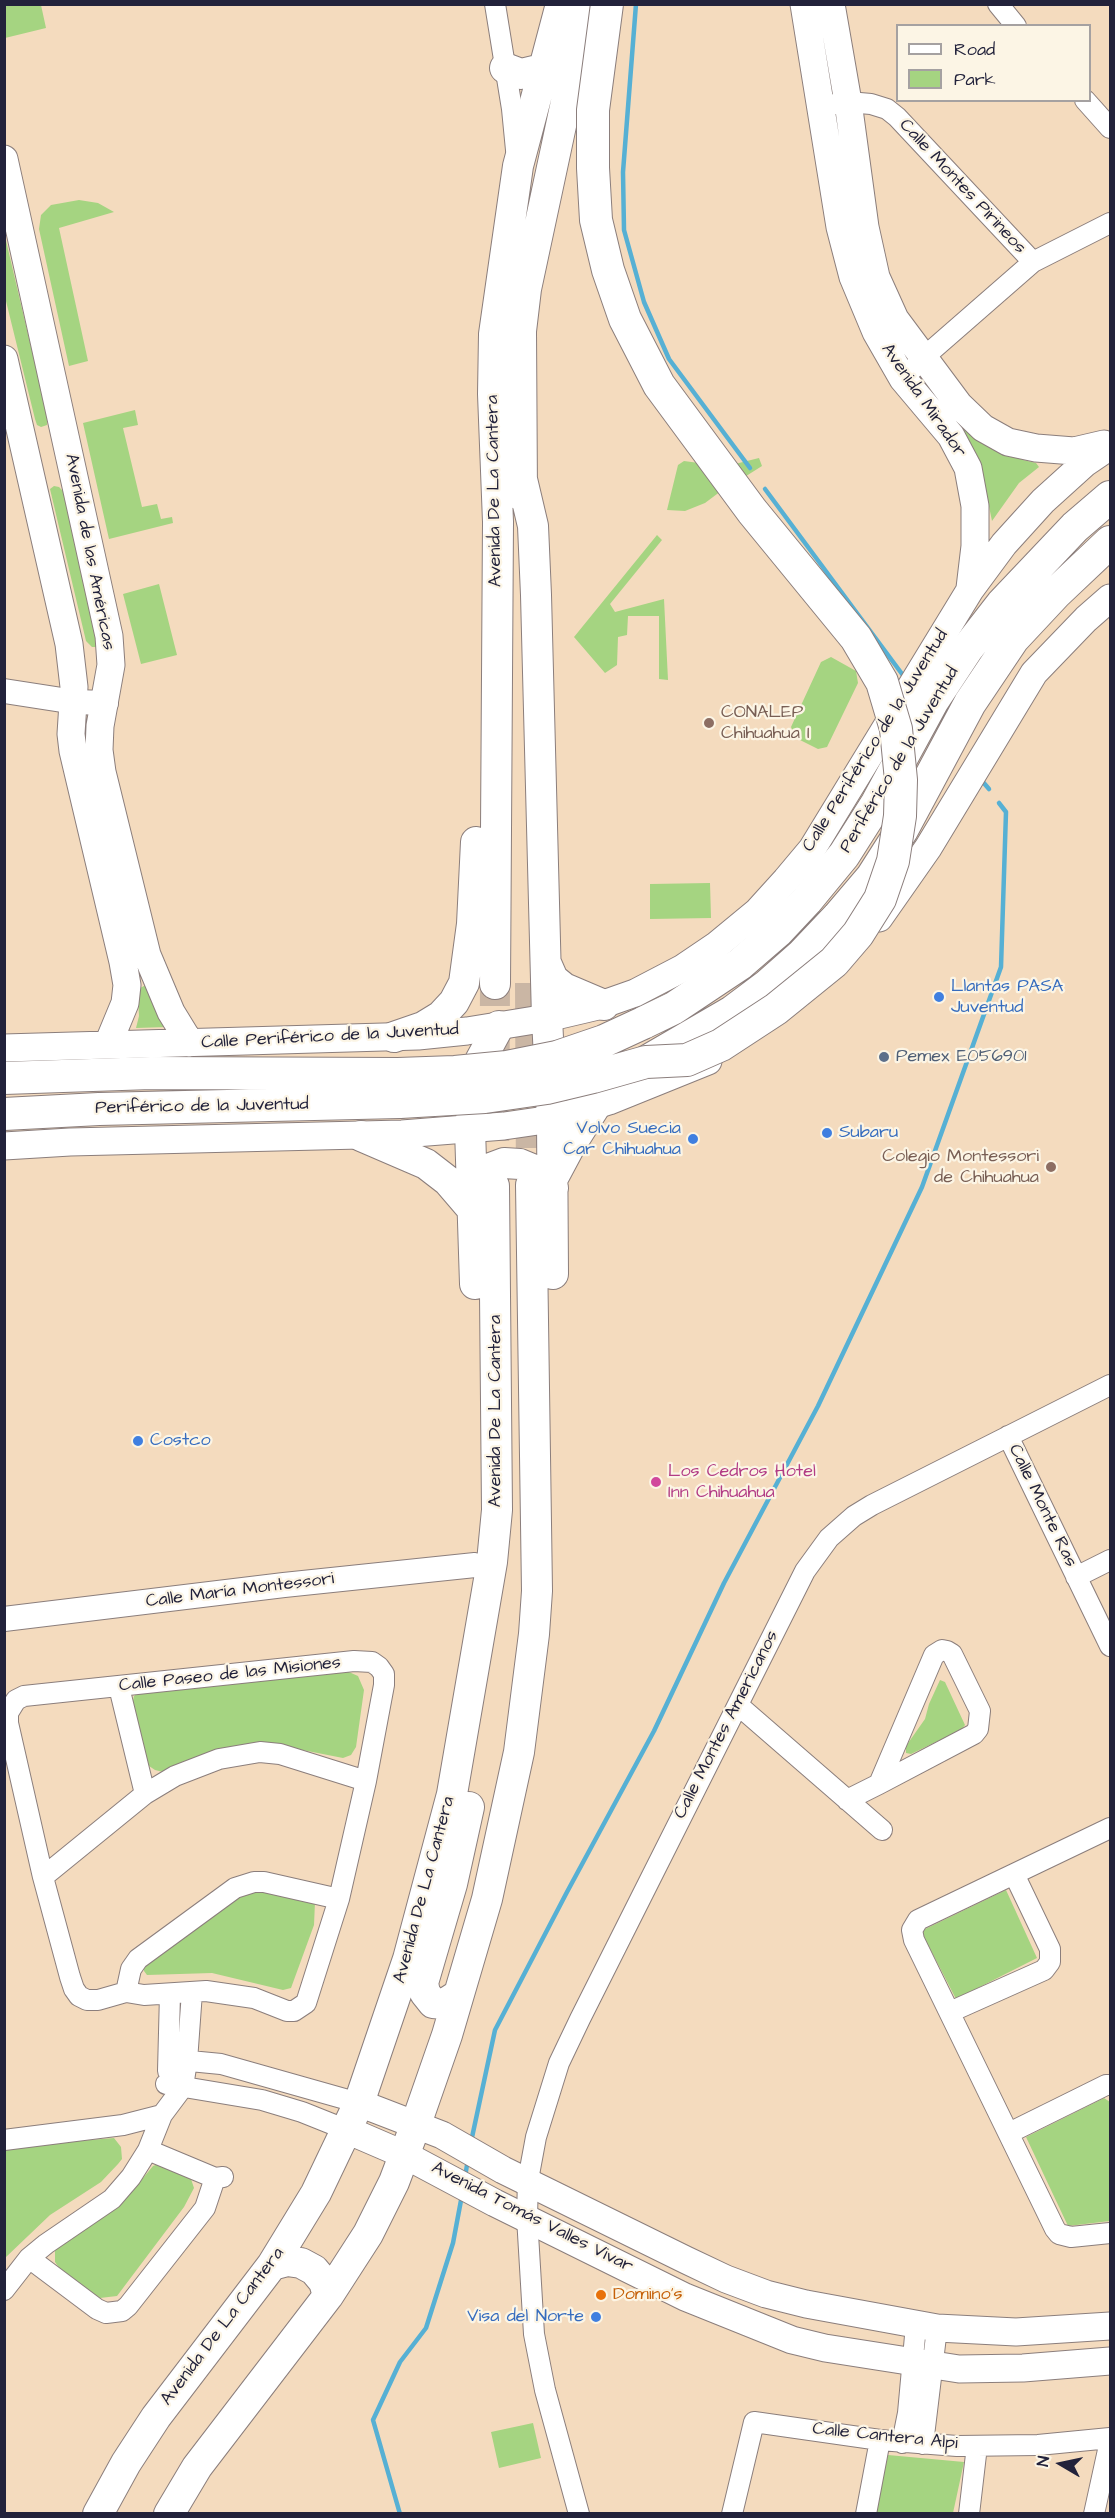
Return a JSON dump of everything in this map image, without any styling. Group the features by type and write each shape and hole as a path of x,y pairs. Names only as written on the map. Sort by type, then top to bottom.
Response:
{"highway":[{"path":"399,1088 484,1097 547,1088 646,1062 687,1060 721,1046 776,1009 834,962 858,934 880,898 893,861 900,816 901,780 896,729 882,682 856,638 752,511 659,385 625,319 608,270 596,220 593,168 593,110 607,4"},
{"name":"Periférico de la Juventud","path":"4,1113 99,1109 399,1088 486,1069 557,1057 604,1041 674,1008 740,964 777,932 807,900 844,855 877,803 932,702 967,649 1002,604 1074,527 1110,497"},
{"name":"Periférico de la Juventud","path":"646,1062 732,1012 768,985 802,955 838,917 872,877 902,830 970,703 1013,639 1056,593 1110,542"},
{"name":"Periférico de la Juventud","path":"4,1078 151,1073 399,1088"}],"main road":[{"name":"Avenida De La Cantera","path":"495,984 498,522 493,394 494,334 518,166 546,68 561,4"},
{"name":"Avenida De La Cantera","path":"458,1995 487,1899 519,1752 527,1700 537,1591 545,1556 551,1488 546,1184 552,1119 547,1018 538,973 533,534 529,503 521,475 521,331 526,289 587,4"},
{"name":"Avenida Mirador","path":"804,4 840,227 853,277 876,332 903,379 951,436 968,468 975,506 975,546 970,590"},
{"name":"Avenida Mirador","path":"831,4 848,102 865,227 876,276 895,319 959,405 983,428 1008,442 1036,448 1074,451 1110,445"},
{"path":"506,68 521,74 546,68"},
{"name":"Avenida de las Américas","path":"4,159 109,636 111,665 106,704 100,726 99,750 135,958 127,985 125,1003 108,1044"},
{"name":"Avenida de las Américas","path":"4,359 69,644 75,702 71,734 73,751 135,958 190,1043"},
{"name":"Calle Periférico de la Juventud","path":"4,1048 406,1037 499,1026 547,1018 601,1005 635,993 683,968 717,945 757,912 812,849 970,590 1004,544 1043,501 1085,463 1110,445"},
{"path":"30,465 69,454"},
{"path":"402,1134 432,1111 438,1098 439,1082 434,1063 406,1037 441,1016 454,1002 464,983 472,924 489,576 498,522"},
{"path":"4,1146 70,1142 402,1134 552,1119 673,1077 716,1058 746,1041 811,990 844,960 909,878 1034,674 1086,619 1110,598"},
{"path":"538,973 554,979 564,988 601,1005 582,1024 574,1044 572,1064 578,1081 603,1103"},
{"path":"479,1195 470,1129 475,1084 480,1061 499,1026"},
{"path":"483,1619 477,1609 475,1594 481,1428 478,1177 488,1169 504,1163 520,1164 537,1171 546,1184 570,1146 603,1103"},
{"path":"360,1136 426,1164 448,1181 479,1195"},
{"name":"Avenida De La Cantera","path":"98,2514 126,2463 156,2417 272,2265 316,2193 353,2117 414,1939 452,1794 483,1619 497,1510 479,1195"},
{"path":"458,1995 444,2004 433,2003 425,1993 423,1983 452,1884 472,1792 477,1745 468,1703"},
{"path":"169,2514 197,2467 328,2296 417,2161 429,2130 458,1995"},
{"name":"Avenida Tomás Valles Vivar","path":"353,2117 429,2130 503,2170 528,2180 726,2279 766,2294 806,2304 927,2326 1016,2332 1110,2326"},
{"name":"Avenida Tomás Valles Vivar","path":"353,2117 417,2161 495,2203 685,2297 734,2319 792,2340 959,2369 1110,2361"},
{"path":"272,2265 287,2261 302,2263 314,2270 324,2282 328,2296"}],"street":[{"path":"495,4 506,68 518,166"},
{"path":"998,4 1014,24"},
{"name":"Calle Montes Pirineos","path":"820,106 848,102 880,106 897,117 1033,262"},
{"path":"1087,102 1110,128"},
{"path":"903,379 923,358 1033,262 1110,223"},
{"path":"4,691 75,702 106,704"},
{"name":"Calle Montes Americanos","path":"579,2514 545,2390 534,2334 527,2217 528,2180 536,2138 559,2063 667,1842 805,1571 829,1538 854,1516 872,1506 1110,1385"},
{"name":"Calle Monte Ras","path":"1008,1436 1110,1646"},
{"name":"Calle Monte Ras","path":"1076,1577 1110,1560"},
{"name":"Calle María Montessori","path":"4,1619 284,1585 475,1565"},
{"path":"847,1800 879,1784 975,1734 978,1729 980,1711 952,1654 947,1651 942,1650 934,1655 879,1784"},
{"name":"Calle Paseo de las Misiones","path":"354,1661 372,1662 384,1674 384,1685 366,1782 339,1899 306,2003 300,2008 287,2011 254,1998 206,1991 144,1995 126,1992 98,2000 87,2000 74,1989 43,1877 8,1722 8,1713 16,1700 24,1696 354,1661"},
{"path":"119,1687 145,1794"},
{"path":"738,1704 882,1830"},
{"path":"43,1877 145,1794 197,1766 238,1755 260,1752 280,1754 366,1782"},
{"path":"1110,1828 918,1920 912,1930 914,1940 1059,2234 1071,2237 1110,2233"},
{"path":"950,2012 1044,1970 1050,1962 1050,1949 1014,1874"},
{"path":"126,1992 131,1969 138,1959 235,1888 245,1884 264,1882 339,1899"},
{"path":"4,2290 29,2258 66,2229 112,2199 131,2177 148,2150 171,2096 192,1992"},
{"path":"170,1994 178,2060"},
{"name":"Avenida Tomás Valles Vivar","path":"178,2060 221,2064 255,2072 353,2117"},
{"path":"246,2096 255,2072"},
{"path":"1009,2133 1110,2085"},
{"path":"4,2139 123,2125 171,2096"},
{"name":"Avenida Tomás Valles Vivar","path":"171,2096 246,2096 302,2112 353,2117"},
{"path":"29,2258 97,2309 106,2313 122,2311 128,2306 205,2208 219,2178 148,2150"},
{"path":"902,2443 909,2392 923,2364 927,2326"},
{"path":"923,2364 931,2393 923,2444"},
{"path":"909,2392 931,2393"},
{"name":"Calle Cantera Alpi","path":"732,2514 754,2421 902,2443 977,2446 1038,2445 1110,2439 1094,2514"},
{"path":"866,2514 880,2440"},
{"path":"969,2514 977,2446"}],"green space":[{"path":"4,5 41,5 46,28 5,38"},
{"path":"79,200 98,203 114,212 59,228 88,361 69,366 39,229 41,215 51,205"},
{"path":"4,232 47,415 47,425 41,427 37,425 35,419 5,297"},
{"path":"928,386 933,386 985,441 1023,460 1036,463 1039,467 1019,483 992,521 985,487 925,391"},
{"path":"135,410 138,425 123,428 142,507 157,504 161,519 172,517 173,523 109,539 83,423"},
{"path":"759,458 762,466 743,478 735,464"},
{"path":"684,461 721,466 729,485 705,503 685,511 667,510 678,465"},
{"path":"54,486 59,487 66,494 100,647 92,647 86,641 50,489"},
{"path":"657,535 662,540 610,604 615,612 664,599 668,680 659,679 659,616 628,616 627,635 618,637 617,665 605,673 574,637"},
{"path":"159,584 177,655 141,664 123,594"},
{"path":"831,657 856,671 858,683 827,747 818,749 796,738 791,727 821,662"},
{"path":"710,883 711,918 650,919 650,884"},
{"path":"149,986 167,1027 136,1028 139,1016 138,998 140,988"},
{"path":"342,1669 358,1676 364,1690 356,1747 351,1755 343,1758 277,1745 243,1745 223,1748 163,1772 149,1766 132,1705 134,1696 143,1690"},
{"path":"940,1680 945,1682 965,1725 961,1730 911,1754 906,1753 906,1746 925,1719"},
{"path":"256,1883 315,1902 314,1925 291,1988 283,1990 212,1973 147,1975 144,1965"},
{"path":"1006,1890 1037,1958 956,1999 921,1931"},
{"path":"1104,2098 1110,2102 1110,2221 1068,2226 1026,2137"},
{"path":"114,2138 121,2147 122,2159 118,2164 101,2182 50,2215 5,2258 5,2147"},
{"path":"158,2164 191,2179 194,2188 184,2207 117,2296 100,2298 62,2272 55,2262 55,2251 58,2244 128,2196 153,2166"},
{"path":"533,2423 541,2458 499,2468 491,2432"},
{"path":"888,2455 964,2462 953,2513 875,2514"}],"waterway":[{"path":"636,4 623,172 624,230 644,302 669,359 750,468"},
{"path":"765,489 905,678"},
{"path":"983,782 989,789"},
{"path":"471,2142 495,2030 654,1731 724,1583 818,1406 922,1187 1001,967 1006,812 999,803"},
{"path":"465,2177 468,2159"},
{"path":"400,2514 373,2420 400,2362 426,2328 453,2243 462,2195"}],"tunnel":[{"path":"530,983 531,1185"},
{"path":"494,1186 495,984"}],"place":[{"name":"CONALEP Chihuahua I","path":"709,723"},
{"name":"Llantas PASA Juventud","path":"939,997"},
{"name":"Pemex E056901","path":"884,1057"},
{"name":"Subaru","path":"827,1133"},
{"name":"Volvo Suecia Car Chihuahua","path":"693,1139"},
{"name":"Colegio Montessori de Chihuahua","path":"1051,1167"},
{"name":"Costco","path":"138,1441"},
{"name":"Los Cedros Hotel Inn Chihuahua","path":"656,1482"},
{"name":"Domino's","path":"601,2295"},
{"name":"Visa del Norte","path":"596,2317"}]}
